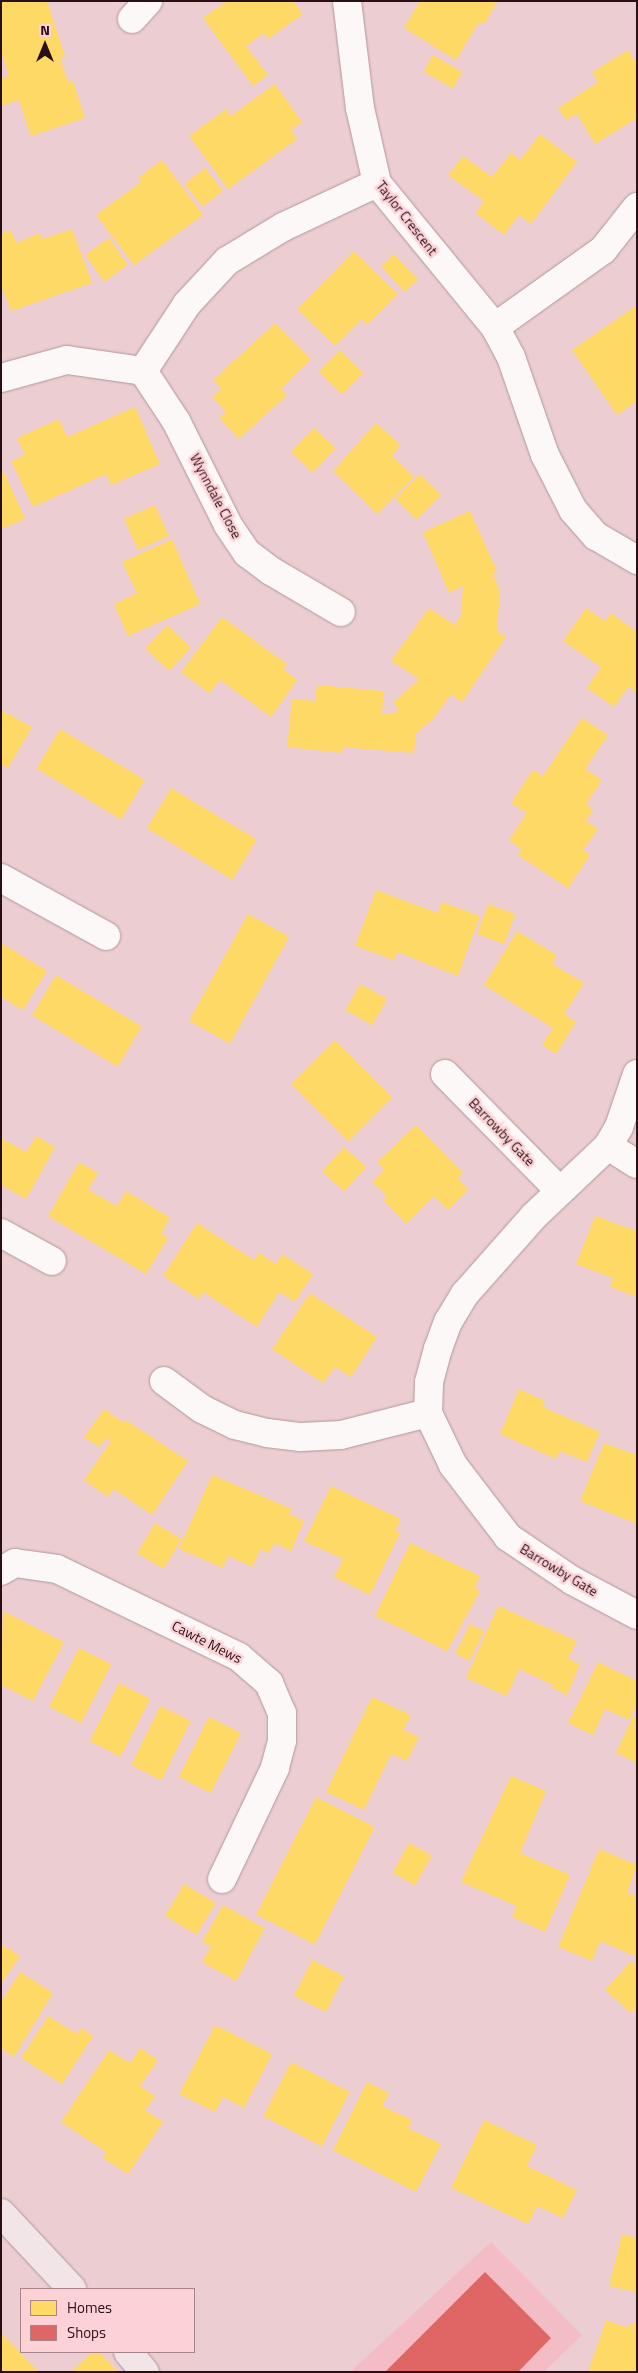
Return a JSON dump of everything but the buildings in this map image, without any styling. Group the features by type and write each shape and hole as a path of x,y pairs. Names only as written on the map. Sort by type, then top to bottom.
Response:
{"main road":[{"path":"1,2213 71,2288"},
{"path":"129,2353 145,2372"}],"street":[{"name":"Taylor Crescent","path":"347,1 360,108 377,183 495,327 512,357 545,455 573,510 596,536 637,560"},
{"path":"1,378 66,360 143,371 186,304 227,261 283,228 377,183"},
{"path":"495,327 603,250 637,208"},
{"name":"Wynndale Close","path":"143,371 176,421 228,525 247,553 271,571 341,612"},
{"path":"1,878 106,936"},
{"name":"Barrowby Gate","path":"445,1074 560,1191"},
{"name":"Barrowby Gate","path":"637,1074 619,1127 608,1146 560,1191 465,1294 448,1322 429,1382 428,1413 452,1465 508,1537 565,1577 637,1615"},
{"path":"608,1146 637,1164"},
{"path":"1,1233 52,1261"},
{"path":"164,1381 202,1409 235,1425 267,1433 301,1437 341,1435 428,1413"},
{"name":"Cawte Mews","path":"1,1571 15,1563 57,1569 239,1657 269,1683 282,1713 282,1741 275,1768 222,1878"}],"shaded area":[{"path":"491,2242 582,2335 544,2372 350,2372"}]}
